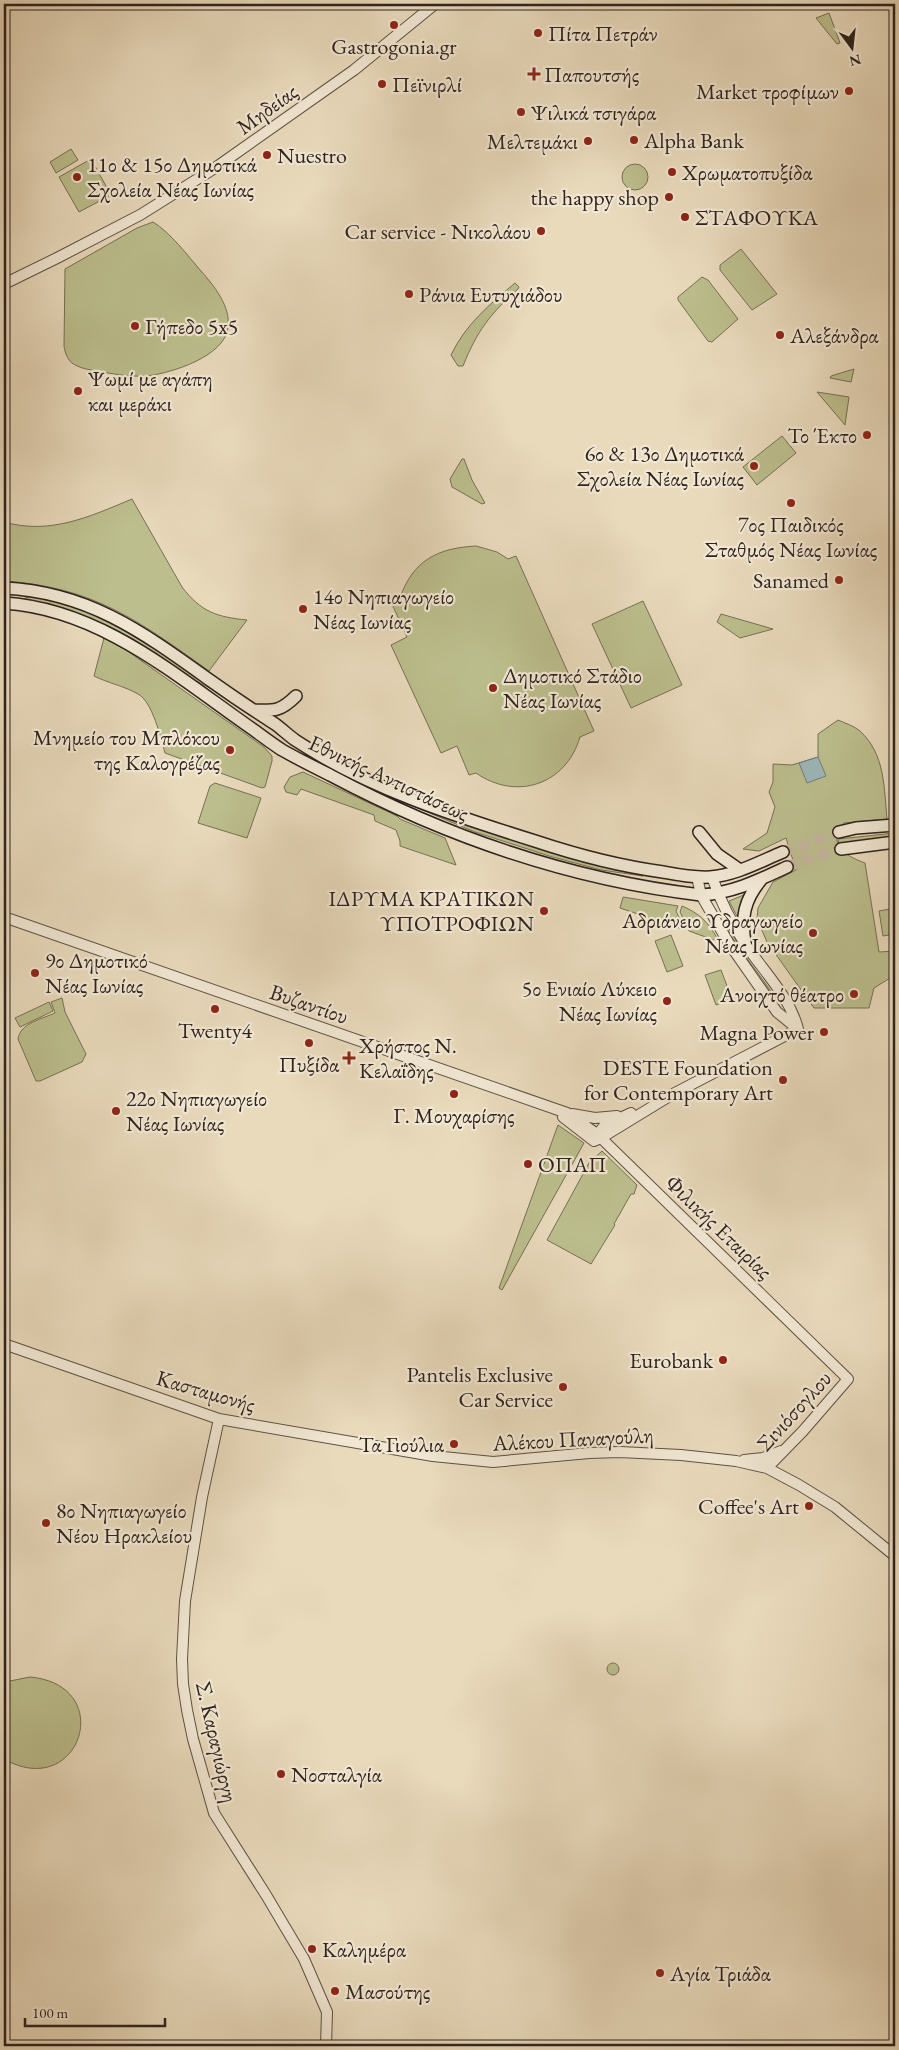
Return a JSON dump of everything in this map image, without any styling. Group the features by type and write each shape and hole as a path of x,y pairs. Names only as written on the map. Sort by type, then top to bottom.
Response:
{"main road":[{"name":"Εθνικής Αντιστάσεως","path":"4,588 42,592 61,597 86,605 118,619 160,644 252,710 317,753 388,790 467,819 594,860 626,867 697,877 712,877 740,870 782,852"},
{"name":"Εθνικής Αντιστάσεως","path":"4,603 58,612 102,629 149,657 282,750 367,795 446,828 561,868 631,884 701,894 718,894 764,878 787,867"},
{"path":"252,710 278,710 286,706 296,696"},
{"path":"839,832 856,828 895,825"},
{"path":"699,832 717,854 740,870"},
{"path":"841,849 895,842"},
{"path":"744,943 742,927 745,908 752,891 764,878"}],"street":[{"name":"Μηδείας","path":"4,284 59,258 140,215 215,168 357,67 435,4"},
{"path":"697,877 701,894 728,942 751,977 777,1012 798,1029"},
{"path":"712,877 718,894 744,943 794,1012 798,1029"},
{"name":"Βυζαντίου","path":"4,917 562,1112"},
{"path":"597,1138 650,1106 798,1029"},
{"path":"597,1138 604,1126 650,1106"},
{"path":"562,1112 596,1118 628,1114"},
{"name":"Φιλικής Εταιρίας","path":"562,1112 597,1138 848,1379"},
{"name":"Κασταμονής","path":"4,1344 219,1419 433,1456"},
{"name":"Σινιόσογλου","path":"767,1468 848,1379"},
{"name":"Σ. Καραγιώργη","path":"219,1419 202,1497 185,1601 182,1659 187,1710 193,1739 214,1813 304,1958 326,2012 326,2046"},
{"path":"736,1461 762,1458 785,1449"},
{"name":"Αλέκου Παναγούλη","path":"433,1456 493,1462 589,1452 620,1452 681,1455 736,1461 767,1468 835,1507 895,1556"}],"green space":[{"path":"829,13 840,43 837,44 816,18"},
{"path":"71,149 78,160 56,173 50,162"},
{"path":"91,159 111,195 79,212 59,177"},
{"path":"635,164 644,168 648,177 644,186 635,190 626,186 622,177 626,168"},
{"path":"153,222 178,245 211,283 220,297 227,312 228,320 228,328 224,338 217,347 195,362 147,376 122,375 75,365 70,361 64,346 65,269 137,228"},
{"path":"741,249 777,294 752,310 720,270 720,265"},
{"path":"702,277 708,280 738,319 712,342 708,341 678,300 678,297"},
{"path":"515,283 519,287 518,289 492,315 479,333 463,366 458,366 451,355 463,334 487,307"},
{"path":"854,369 851,382 830,378 831,376"},
{"path":"817,392 849,397 845,425"},
{"path":"782,436 796,453 757,485 743,467"},
{"path":"462,459 464,459 472,480 485,503 482,504 452,487 450,479"},
{"path":"132,499 182,587 189,595 210,612 247,620 209,671 137,622 90,599 36,585 4,581 4,522 37,526 53,525 85,518"},
{"name":"Δημοτικό Στάδιο Νέας Ιωνίας","path":"476,546 497,552 508,559 516,556 594,731 580,737 573,753 563,767 551,777 538,784 523,787 507,786 491,781 476,773 469,775 457,746 441,753 391,645 407,637 392,604 388,601 400,598 412,574 429,558 450,550"},
{"path":"27,597 53,600 79,607 103,617 149,644 214,690 180,673 129,638 105,625 78,614 24,601"},
{"path":"643,601 682,685 631,708 592,624"},
{"path":"721,614 773,629 740,638 717,622"},
{"path":"104,638 126,650 264,747 272,756 265,787 262,788 165,753 152,712 143,698 133,691 94,676"},
{"path":"838,720 858,729 868,740 879,761 885,795 887,819 844,823 837,837 837,843 845,853 865,863 879,952 895,951 895,975 874,988 869,1008 814,1008 767,942 757,919 758,908 773,882 796,870 786,838 759,851 743,849 767,833 775,807 769,792 773,782 773,764 792,765 818,757 818,734"},
{"path":"303,772 400,819 445,838 456,865 400,846 396,830 375,821 374,815 301,789 297,795 286,792 284,787 290,777"},
{"path":"215,783 261,798 247,838 198,823 210,786"},
{"path":"377,791 613,869 643,876 601,870 549,856 475,832"},
{"path":"895,833 895,839 839,845 838,839"},
{"path":"746,894 740,907 738,918 729,901"},
{"path":"623,897 678,906 676,911 685,930 620,908"},
{"path":"682,906 702,919 717,938 714,940 689,931 680,912"},
{"path":"895,908 895,934 883,936 879,911"},
{"path":"724,923 726,923 743,953 779,1002 776,1002 740,952"},
{"path":"671,935 683,966 667,972 655,941"},
{"path":"721,970 732,999 716,1005 705,975"},
{"path":"62,998 65,1012 86,1054 82,1062 40,1081 36,1081 18,1039 27,1025 55,1013 51,1002"},
{"path":"49,1002 53,1011 20,1027 15,1018"},
{"path":"558,1125 584,1143 502,1290 499,1288"},
{"path":"602,1151 637,1185 634,1194 631,1194 591,1264 547,1240 589,1163"},
{"path":"613,1663 619,1669 613,1675 607,1669"},
{"path":"30,1677 57,1685 74,1699 80,1718 78,1737 69,1754 52,1765 31,1768 4,1759 4,1686 10,1681"}],"water":[{"path":"818,757 826,776 807,783 799,763"}],"tunnel":[{"path":"783,852 839,832"},
{"path":"787,867 812,857 841,849"}],"place":[{"name":"Gastrogonia.gr","path":"394,25"},
{"name":"Πίτα Πετράν","path":"538,33"},
{"name":"Παπουτσής","path":"534,74"},
{"name":"Πεϊνιρλί","path":"382,84"},
{"name":"Market τροφίμων","path":"849,91"},
{"name":"Ψιλικά τσιγάρα","path":"521,112"},
{"name":"Alpha Bank","path":"634,140"},
{"name":"Μελτεμάκι","path":"588,141"},
{"name":"Nuestro","path":"267,155"},
{"name":"Χρωματοπυξίδα","path":"672,172"},
{"name":"11ο & 15ο Δημοτικά Σχολεία Νέας Ιωνίας","path":"77,177"},
{"name":"the happy shop","path":"669,197"},
{"name":"ΣΤΑΦΟΥΚΑ","path":"685,217"},
{"name":"Car service - Νικολάου","path":"541,231"},
{"name":"Ράνια Ευτυχιάδου","path":"409,294"},
{"name":"Γήπεδο 5x5","path":"135,326"},
{"name":"Αλεξάνδρα","path":"780,335"},
{"name":"Ψωμί με αγάπη και μεράκι","path":"78,391"},
{"name":"Το Έκτο","path":"867,435"},
{"name":"6ο & 13ο Δημοτικά Σχολεία Νέας Ιωνίας","path":"754,466"},
{"name":"7ος Παιδικός Σταθμός Νέας Ιωνίας","path":"791,503"},
{"name":"Sanamed","path":"839,580"},
{"name":"14ο Νηπιαγωγείο Νέας Ιωνίας","path":"303,609"},
{"name":"Δημοτικό Στάδιο Νέας Ιωνίας","path":"493,688"},
{"name":"Μνημείο του Μπλόκου της Καλογρέζας","path":"230,750"},
{"name":"ΙΔΡΥΜΑ ΚΡΑΤΙΚΩΝ ΥΠΟΤΡΟΦΙΩΝ","path":"544,911"},
{"name":"Αδριάνειο Υδραγωγείο Νέας Ιωνίας","path":"813,933"},
{"name":"9ο Δημοτικό Νέας Ιωνίας","path":"35,973"},
{"name":"Ανοιχτό θέατρο","path":"854,994"},
{"name":"5ο Ενιαίο Λύκειο Νέας Ιωνίας","path":"667,1001"},
{"name":"Twenty4","path":"215,1009"},
{"name":"Magna Power","path":"824,1032"},
{"name":"Πυξίδα","path":"309,1043"},
{"name":"Χρήστος Ν. Κελαΐδης","path":"349,1058"},
{"name":"DESTE Foundation for Contemporary Art","path":"783,1080"},
{"name":"Γ. Μουχαρίσης","path":"454,1094"},
{"name":"22ο Νηπιαγωγείο Νέας Ιωνίας","path":"116,1111"},
{"name":"ΟΠΑΠ","path":"528,1164"},
{"name":"Eurobank","path":"723,1360"},
{"name":"Pantelis Exclusive Car Service","path":"563,1387"},
{"name":"Τα Γιούλια","path":"454,1444"},
{"name":"Coffee's Art","path":"809,1506"},
{"name":"8ο Νηπιαγωγείο Νέου Ηρακλείου","path":"46,1523"},
{"name":"Νοσταλγία","path":"281,1774"},
{"name":"Καλημέρα","path":"312,1949"},
{"name":"Αγία Τριάδα","path":"660,1973"},
{"name":"Μασούτης","path":"335,1991"}]}
